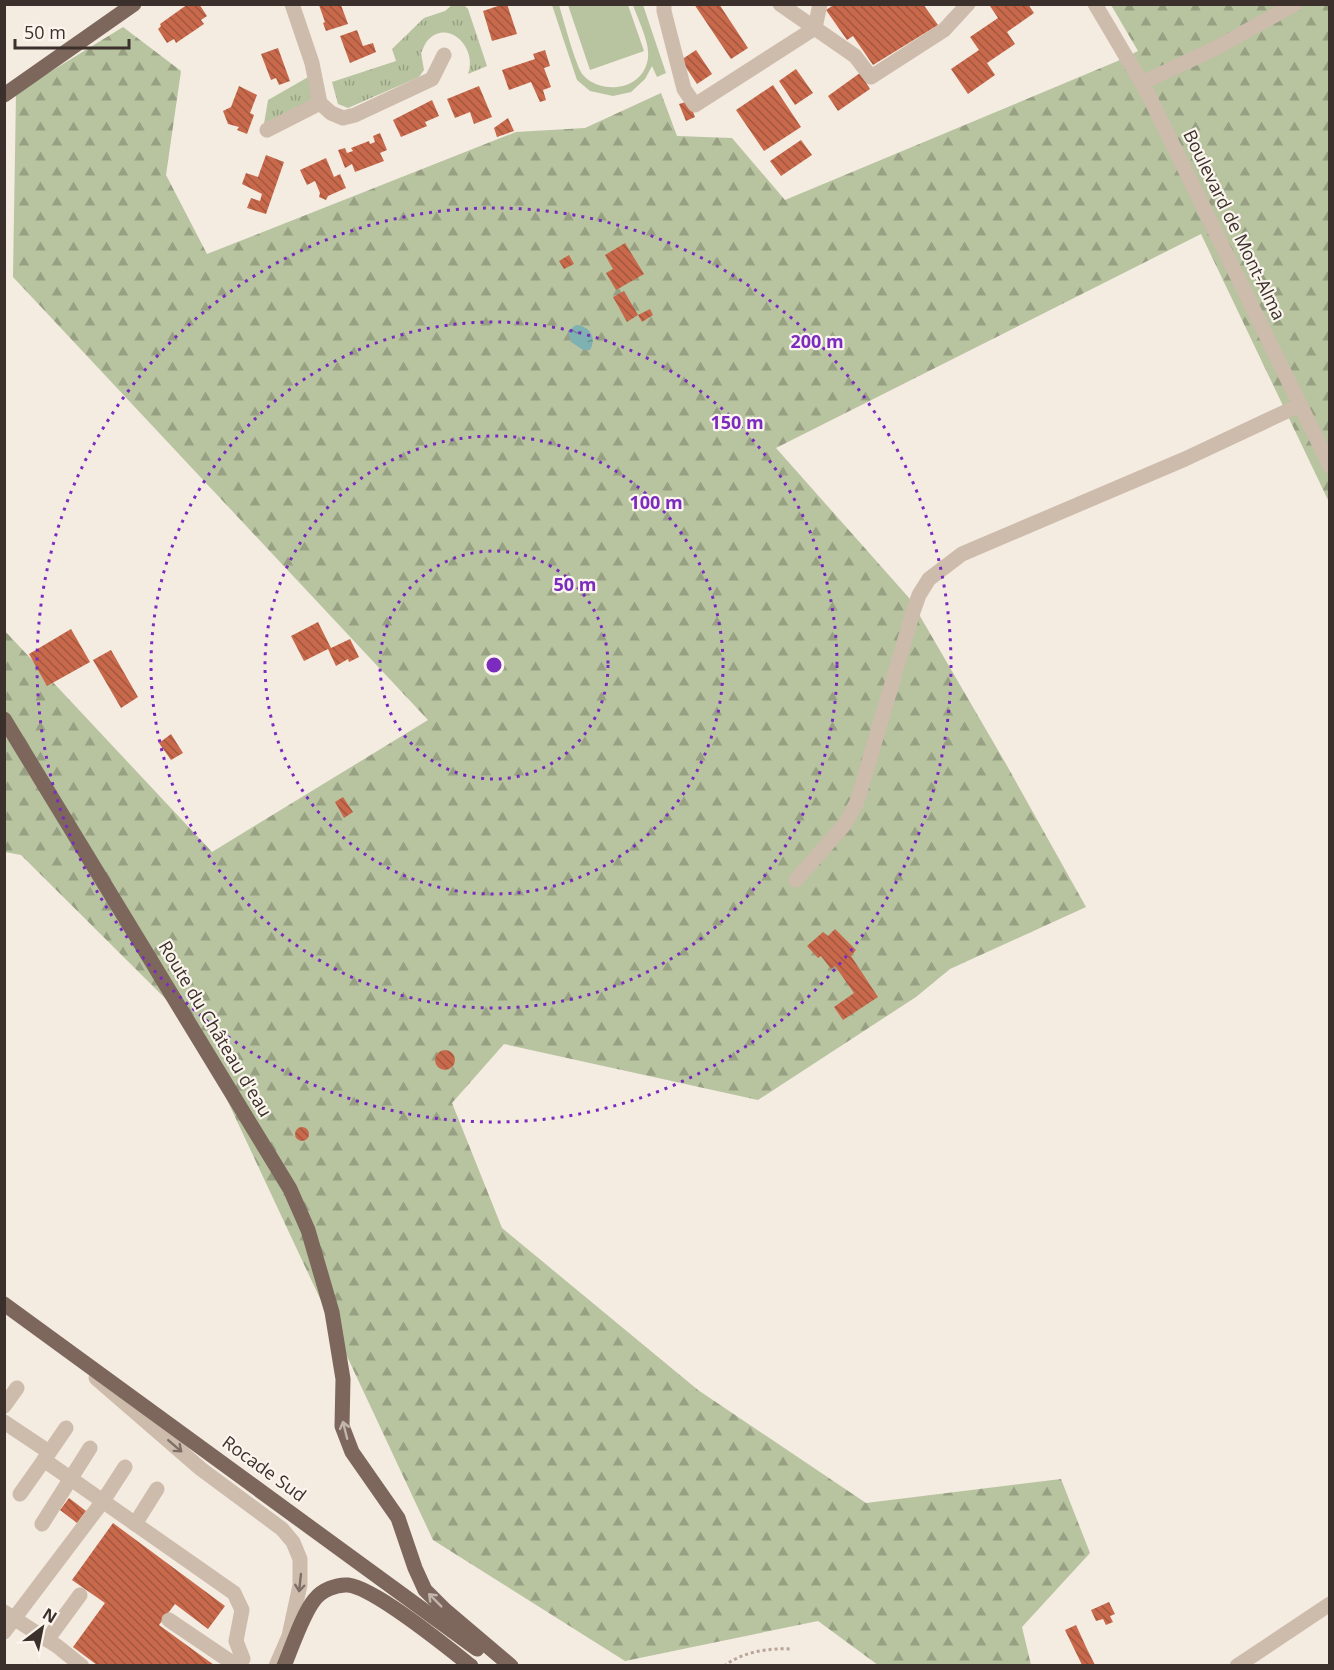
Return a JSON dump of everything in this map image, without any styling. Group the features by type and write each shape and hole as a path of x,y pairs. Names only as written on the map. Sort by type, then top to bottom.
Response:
{"main road":[{"path":"4,95 134,4"},
{"path":"4,90 50,62"},
{"name":"Route du Château d'eau","path":"4,719 290,1189 308,1230 332,1312 343,1379 342,1426 352,1452 398,1518 425,1590 445,1610 511,1665"},
{"name":"Rocade Sud","path":"4,1304 500,1665"},
{"path":"284,1665 306,1613 316,1597 333,1587 348,1585 367,1591 389,1605 471,1665"}],"street":[{"path":"292,4 312,63 320,103 331,113 343,118 355,115 432,79 444,55"},
{"path":"664,4 663,11 684,89 695,105 815,28 820,4"},
{"path":"780,4 855,56 871,77 944,30 968,4"},
{"name":"Boulevard de Mont-Alma","path":"1095,4 1147,92 1329,466"},
{"path":"1150,79 1214,50 1295,4"},
{"path":"267,129 320,103"},
{"path":"796,880 845,824 856,802 913,612 919,594 929,579 962,554 1185,459 1300,405"},
{"path":"34,1326 201,1468 282,1529 293,1542 300,1558 300,1585 289,1636 276,1665"},
{"path":"4,1406 17,1388"},
{"path":"4,1422 72,1479 234,1593 242,1610 236,1641 239,1663"},
{"path":"20,1494 66,1428"},
{"path":"42,1524 90,1448"},
{"path":"4,1632 10,1616 103,1501 125,1467"},
{"path":"135,1524 157,1489"},
{"path":"47,1640 80,1595"},
{"path":"1237,1665 1329,1604"},
{"path":"10,1616 82,1665"},
{"path":"169,1620 239,1663 258,1665"}],"path":[{"path":"724,1665 757,1651 773,1648 792,1649"}],"green space":[{"path":"452,5 464,5 468,9 487,66 468,74 469,55 460,39 453,34 436,34 427,41 421,53 424,70 419,77 348,108 338,104 332,82 396,61 392,49 424,18 445,11"},
{"path":"552,5 559,5 573,53 583,75 591,82 611,87 631,83 645,69 648,58 647,45 633,5 643,5 666,73 657,77 652,66 645,79 631,92 613,96 590,91 577,80"},
{"path":"568,5 628,5 644,51 590,70"},
{"path":"1111,5 1329,5 1329,502 1201,234 776,448 910,599 1086,907 950,969 916,997 758,1100 504,1044 452,1103 502,1228 698,1390 866,1503 1061,1479 1090,1553 1022,1627 1031,1665 878,1665 818,1621 625,1661 433,1540 192,1025 21,855 5,852 4,630 212,852 428,720 13,277 16,93 123,27 181,71 166,175 207,254 516,132 585,128 661,93 677,136 732,138 785,200 1138,51"},
{"path":"310,76 312,98 306,106 264,124 268,100"}],"water":[{"path":"576,325 591,333 593,341 590,350 583,350 571,342 568,331"}],"building":[{"path":"188,4 199,4 207,16 201,20 204,24 176,43 174,39 167,43 158,29 160,24"},
{"path":"507,4 517,34 492,41 483,11"},
{"path":"694,4 719,4 748,48 731,59"},
{"path":"831,4 923,4 938,25 873,65 853,36 847,40 826,10 832,6"},
{"path":"992,4 1028,4 1034,13 1007,32 1015,44 987,63 995,75 968,94 951,69 979,50 970,37 998,18 990,6"},
{"path":"319,5 341,5 348,24 326,31"},
{"path":"357,30 363,46 373,43 376,52 350,63 340,36"},
{"path":"278,48 290,81 279,85 276,78 271,80 261,54"},
{"path":"545,50 550,66 544,68 551,87 543,90 546,100 540,102 531,82 509,90 502,70 535,59 533,54"},
{"path":"696,50 712,74 697,84 681,60"},
{"path":"796,69 813,93 795,105 779,81"},
{"path":"860,73 870,89 838,111 828,96"},
{"path":"773,85 801,127 764,151 736,110"},
{"path":"239,86 257,95 250,113 254,115 247,134 237,130 239,127 228,124 223,111 231,107"},
{"path":"479,86 492,117 474,124 470,112 455,118 447,99"},
{"path":"432,100 439,116 425,122 427,126 401,137 393,120"},
{"path":"689,101 695,117 686,121 679,104"},
{"path":"508,118 514,131 497,137 494,128"},
{"path":"380,133 387,150 380,153 384,161 355,172 352,164 345,168 338,150 345,148 347,153 353,151 351,148 369,141 370,144 375,142 373,136"},
{"path":"801,140 812,155 781,176 770,161"},
{"path":"266,155 284,162 266,214 247,208 251,198 260,201 262,194 242,184 246,173 258,177"},
{"path":"326,158 334,177 340,174 346,188 328,196 326,200 319,197 320,193 315,181 307,185 300,170"},
{"path":"625,243 644,274 616,290 606,273 613,269 605,255"},
{"path":"569,255 574,264 564,269 559,261"},
{"path":"624,291 638,315 627,322 613,297"},
{"path":"650,309 653,315 642,322 638,315"},
{"path":"318,622 331,648 350,639 359,657 349,662 348,659 336,666 328,649 304,661 291,636"},
{"path":"71,629 90,662 47,686 29,654"},
{"path":"111,650 138,697 121,708 93,660"},
{"path":"171,734 183,753 171,760 159,743"},
{"path":"343,797 353,812 344,818 335,802"},
{"path":"835,929 856,950 851,956 878,997 843,1020 834,1007 854,993 835,966 831,969 821,956 818,958 807,946 823,932 828,936"},
{"path":"445,1050 452,1053 455,1060 452,1067 445,1070 438,1067 435,1060 438,1053"},
{"path":"302,1127 307,1129 309,1134 307,1139 302,1141 297,1139 295,1134 297,1129"},
{"path":"69,1498 86,1511 77,1523 60,1510"},
{"path":"113,1523 225,1606 208,1629 175,1604 159,1625 214,1665 97,1665 73,1647 105,1603 72,1580"},
{"path":"1109,1602 1115,1614 1110,1616 1113,1622 1106,1625 1103,1619 1096,1621 1091,1610"},
{"path":"1076,1625 1095,1665 1082,1665 1065,1630"}]}
